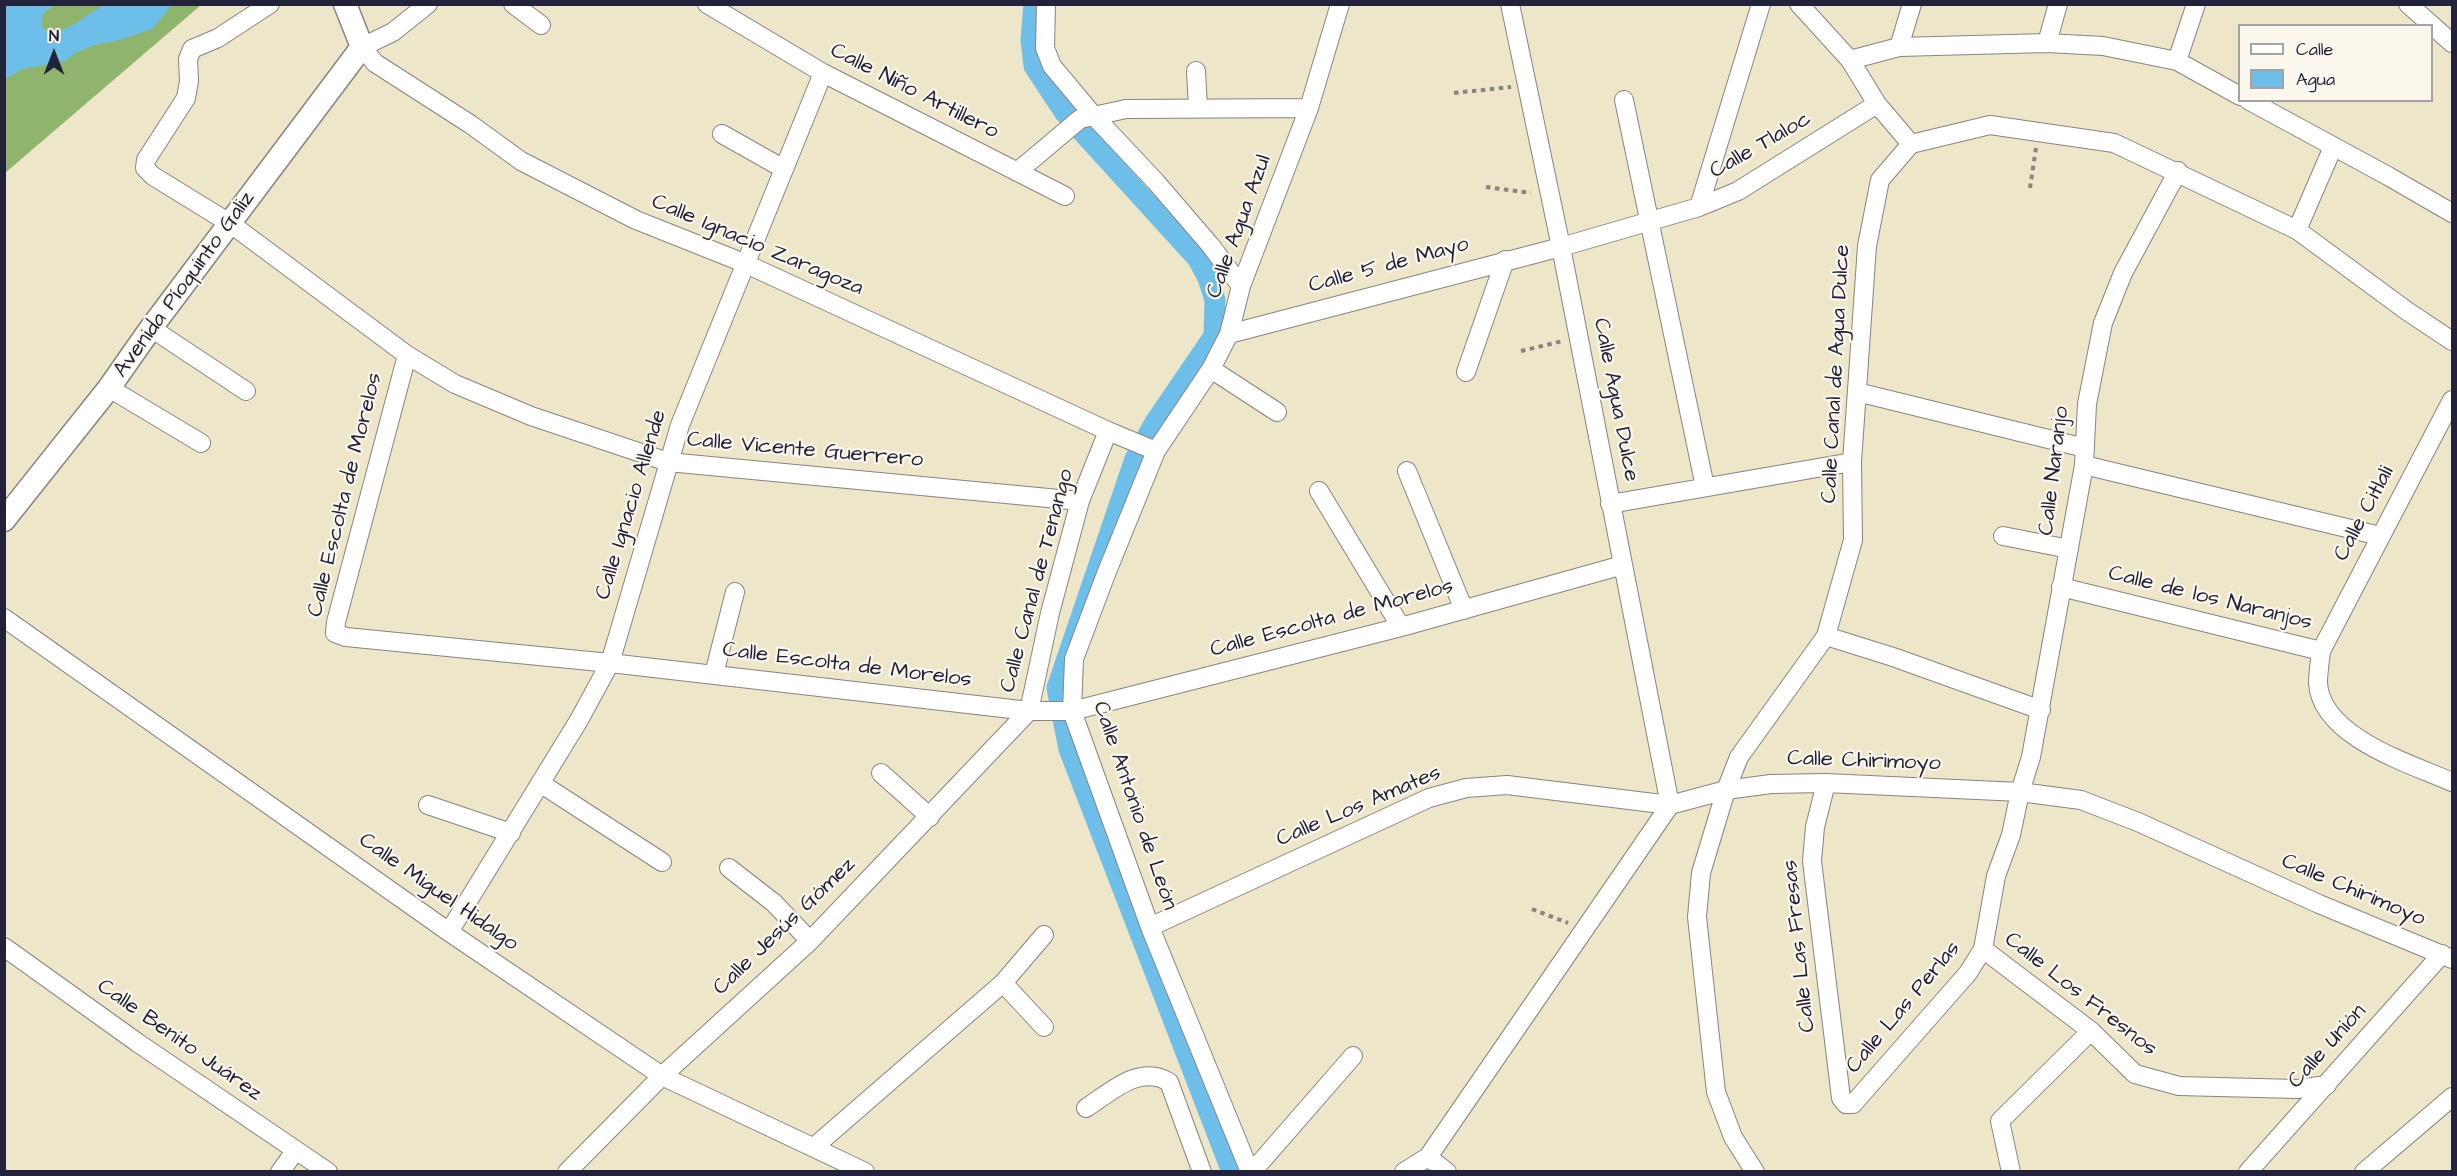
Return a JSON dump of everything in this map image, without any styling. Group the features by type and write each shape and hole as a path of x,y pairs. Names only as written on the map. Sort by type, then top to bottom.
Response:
{"street":[{"name":"Calle Vicente Guerrero","path":"270,4 218,38 192,50 188,59 189,81 186,98 146,160 145,168 153,176 231,224 407,355 455,384 531,416 668,462 1080,501"},
{"path":"345,4 362,47 393,32 428,4"},
{"path":"513,4 541,25"},
{"name":"Calle Niño Artillero","path":"707,4 735,12 823,73 1017,172"},
{"path":"1046,4 1045,48 1052,66 1087,117 1156,182 1211,246 1241,286"},
{"name":"Calle Agua Azul","path":"1150,449 1211,369 1229,334 1241,286 1309,108 1340,4"},
{"name":"Calle Agua Dulce","path":"1510,4 1561,247 1670,805"},
{"path":"1699,207 1761,4"},
{"path":"1798,4 1850,60 1877,104 1911,144 1990,125 2114,142 2297,230 2407,311 2452,341"},
{"path":"1899,47 1912,4"},
{"path":"2047,43 2058,4"},
{"path":"2177,61 2196,4"},
{"path":"2408,4 2431,24"},
{"path":"2433,26 2452,43"},
{"path":"1850,60 1899,47 2047,43 2103,46 2177,61 2238,95"},
{"name":"Avenida Píoquinto Galiz","path":"4,520 109,388 151,328 362,47"},
{"name":"Calle Ignacio Zaragoza","path":"362,47 375,63 470,124 521,161 636,220 744,263 1150,449"},
{"path":"1196,71 1198,108"},
{"name":"Calle Ignacio Allende","path":"449,932 579,720 610,663 680,425 823,73"},
{"path":"1624,100 1705,487"},
{"path":"2252,102 2452,213"},
{"name":"Calle Tlaloc","path":"1561,247 1699,207 1738,191 1877,104"},
{"path":"1065,196 1017,172 1087,117 1126,109 1309,108"},
{"path":"722,134 784,169"},
{"name":"Calle Canal de Agua Dulce","path":"1755,1172 1733,1137 1716,1092 1697,917 1701,873 1726,790 1739,757 1826,636 1853,540 1851,462 1867,246 1880,180 1911,144"},
{"path":"2297,230 2333,147"},
{"name":"Calle Naranjo","path":"2020,792 2031,757 2041,710 2085,456 2087,404 2103,323 2123,273 2178,171"},
{"name":"Calle 5 de Mayo","path":"1229,334 1561,247"},
{"path":"1466,372 1505,260"},
{"path":"151,328 246,391"},
{"name":"Calle Escolta de Morelos","path":"407,355 336,622 335,633 346,637 610,663 1034,711 1066,711 1401,627 1623,565"},
{"path":"1211,369 1277,412"},
{"path":"109,388 201,443"},
{"path":"1857,392 2380,536"},
{"name":"Calle Citlali","path":"2321,651 2452,400"},
{"name":"Calle Canal de Tenango","path":"1034,711 1050,613 1080,501 1113,433"},
{"name":"Calle Antonio de León","path":"1150,449 1074,659 1066,711 1150,927 1251,1172"},
{"path":"1610,504 1851,462"},
{"path":"1407,471 1464,610"},
{"path":"1319,491 1401,627"},
{"path":"2003,536 2069,549"},
{"name":"Calle de los Naranjos","path":"2061,586 2321,651 2318,684 2326,705 2338,724 2377,749 2452,782"},
{"path":"714,675 735,592"},
{"name":"Calle Miguel Hidalgo","path":"4,618 449,932 662,1076 865,1172"},
{"path":"1826,636 1893,657 2041,710"},
{"name":"Calle Jesús Gómez","path":"567,1172 662,1076 810,941 1034,711"},
{"path":"880,773 930,817"},
{"path":"540,783 662,862"},
{"name":"Calle Chirimoyo","path":"1670,805 1726,790 1770,784 1826,783 2020,792 2081,800 2138,822 2319,904 2447,957"},
{"name":"Calle Las Fresas","path":"1826,783 1815,827 1812,861 1841,1098 1846,1104"},
{"name":"Calle Los Amates","path":"1150,927 1429,798 1466,788 1507,785 1670,805"},
{"name":"Calle Las Perlas","path":"1846,1104 1858,1101 1968,973 1983,949 1996,876 2011,835 2020,792"},
{"path":"1404,1172 1428,1157 1670,805"},
{"path":"428,806 511,833"},
{"path":"729,868 774,903 810,941"},
{"path":"814,1147 1002,983 1044,935"},
{"name":"Calle Benito Juárez","path":"4,947 138,1043 328,1172"},
{"name":"Calle Los Fresnos","path":"1983,949 2091,1031 2135,1074 2179,1086 2297,1089 2327,1085"},
{"name":"Calle Unión","path":"2248,1172 2447,957"},
{"path":"1002,983 1044,1027"},
{"path":"2011,1172 2000,1121 2091,1031"},
{"path":"1251,1172 1353,1056"},
{"path":"1086,1108 1134,1077 1158,1076 1169,1082 1202,1172"},
{"path":"2364,1172 2452,1097"},
{"path":"280,1172 296,1150"},
{"path":"1428,1157 1447,1172"}],"path":[{"path":"1454,93 1527,85"},
{"path":"2030,188 2039,132"},
{"path":"1486,187 1550,196"},
{"path":"1521,351 1578,337"},
{"path":"1532,909 1586,930"}],"green space":[{"path":"5,5 201,5 5,173"}],"water":[{"path":"138,3 172,5 152,29 120,40 95,45 77,52 65,61 22,69 5,79 5,4 54,5 42,15 42,29 51,31 67,28 106,5"}],"waterway":[{"path":"1034,4 1031,40 1034,66 1065,113 1198,259 1208,278 1215,300 1214,336 1154,424 1135,459 1057,688 1069,749 1232,1172"}]}
